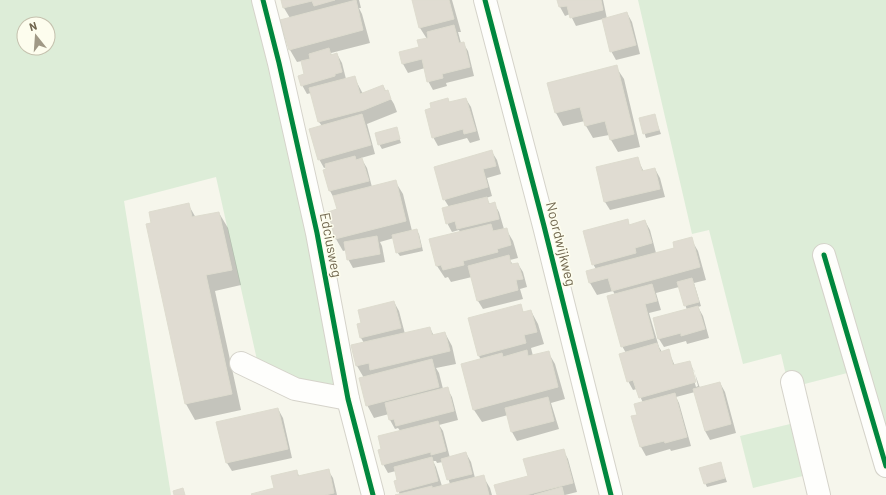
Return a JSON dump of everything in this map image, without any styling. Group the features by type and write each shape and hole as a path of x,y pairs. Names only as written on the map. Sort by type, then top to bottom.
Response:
{"street":[{"name":"Edciusweg","path":"263,0 280,63 317,233 348,399 373,495"},
{"name":"Noordwijkweg","path":"485,0 542,219 611,495"},
{"path":"824,255 886,466"},
{"path":"241,363 295,389 348,399"},
{"path":"792,382 819,495"}],"green space":[{"path":"0,0 254,0 281,99 340,392 290,382 257,360 216,177 124,201 171,495 0,495"},
{"path":"638,0 886,0 886,477 883,478 855,371 789,388 781,354 743,364 709,230 692,234"},
{"path":"811,419 824,471 753,488 740,436"}],"building":[{"path":"281,0 335,0 314,6 312,1 283,8"},
{"path":"356,0 363,30 289,50 280,20"},
{"path":"412,0 449,0 454,19 419,28"},
{"path":"557,0 601,0 603,10 570,18 567,6 559,7"},
{"path":"627,12 636,45 610,52 602,19"},
{"path":"454,25 459,43 464,42 470,67 442,74 443,78 427,82 422,59 402,64 399,52 419,47 417,40 428,38 427,32"},
{"path":"329,48 331,55 337,53 342,72 335,74 335,76 301,86 298,76 304,74 301,61 310,59 309,54"},
{"path":"617,65 634,134 610,140 605,121 585,126 580,107 555,113 547,83"},
{"path":"355,76 360,94 383,85 385,91 388,90 391,99 364,110 318,122 309,88"},
{"path":"448,98 449,102 466,98 476,131 464,134 463,129 432,138 425,110 431,108 430,103"},
{"path":"362,114 371,145 318,160 309,129"},
{"path":"655,114 659,130 643,134 639,118"},
{"path":"397,127 400,139 378,145 375,133"},
{"path":"492,150 496,166 483,169 488,187 443,200 434,167"},
{"path":"355,156 356,160 362,158 369,181 329,191 323,170 326,169 325,164"},
{"path":"638,157 642,171 655,168 660,189 604,202 596,167"},
{"path":"396,180 406,221 335,239 328,212 337,209 333,196"},
{"path":"487,197 489,204 495,202 499,219 457,229 455,221 446,224 442,208"},
{"path":"189,203 192,217 219,212 232,270 206,275 232,394 185,404 146,224 151,223 149,212"},
{"path":"628,219 629,225 645,220 652,243 635,248 636,253 592,265 583,231"},
{"path":"491,224 493,231 507,228 511,245 497,249 498,252 463,261 464,265 443,270 441,265 436,266 429,239"},
{"path":"417,229 421,247 396,253 392,235"},
{"path":"377,236 380,254 347,260 344,242"},
{"path":"692,237 700,267 612,291 608,278 589,283 586,271 674,248 673,242"},
{"path":"509,255 511,264 518,263 523,279 516,280 518,290 477,301 468,266"},
{"path":"692,278 699,302 684,306 677,282"},
{"path":"652,284 657,301 645,304 654,338 621,347 607,296"},
{"path":"394,301 401,328 360,338 357,324 361,323 358,310"},
{"path":"521,304 523,312 531,310 537,332 524,335 526,343 478,356 468,318"},
{"path":"698,306 705,329 681,336 681,333 658,339 653,318"},
{"path":"430,327 432,335 445,332 450,351 370,370 369,363 356,366 351,345"},
{"path":"657,343 660,352 669,349 673,365 690,361 696,382 639,398 633,380 627,382 619,354"},
{"path":"527,350 528,356 549,351 558,387 473,410 461,364 502,353 503,357"},
{"path":"432,359 439,387 366,406 359,378"},
{"path":"720,382 731,424 705,431 693,389"},
{"path":"448,387 454,411 396,426 394,419 389,420 385,403"},
{"path":"675,393 687,437 665,443 664,441 640,447 631,416 637,415 634,404"},
{"path":"548,397 554,421 511,432 505,408"},
{"path":"278,408 288,449 226,463 216,422"},
{"path":"438,421 446,451 431,455 431,452 382,465 378,450 381,449 378,436"},
{"path":"564,449 573,483 526,495 497,495 494,485 528,476 523,459"},
{"path":"466,452 472,474 447,480 441,459"},
{"path":"432,457 438,481 397,492 394,481 397,480 394,467"},
{"path":"721,462 725,478 704,484 699,468"},
{"path":"329,469 334,493 325,495 251,494 274,488 271,476 297,470 298,476"},
{"path":"484,475 489,495 395,495 432,486 432,488"},
{"path":"562,487 564,495 534,495"},
{"path":"183,488 185,495 174,495 173,491"}],"cycle path":[{"path":"263,0 279,63 317,233 348,399 373,495"},
{"path":"485,0 544,226 611,495"},
{"path":"824,255 886,466"}]}
